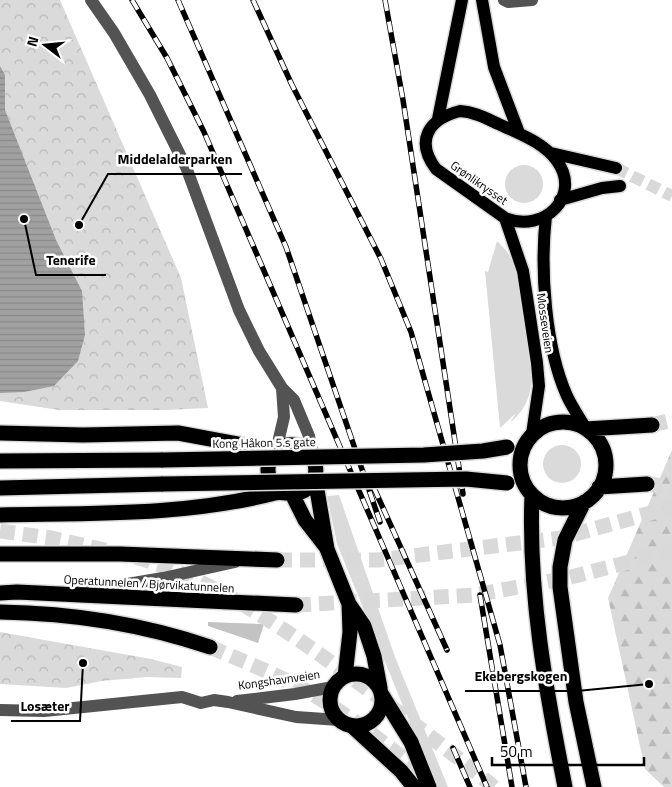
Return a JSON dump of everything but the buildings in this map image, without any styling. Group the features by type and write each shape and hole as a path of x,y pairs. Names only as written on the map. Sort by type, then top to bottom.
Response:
{"highway":[{"path":"565,787 535,604 528,491 520,463 529,438 540,428 561,422 572,422 586,429 596,438 603,449 606,462 600,487 584,502 565,540 560,567 560,587 576,702 594,787"},
{"path":"586,429 652,425"},
{"path":"0,433 83,435 178,433 276,451"},
{"name":"Kong Håkon 5.s gate","path":"0,461 69,462 424,455 483,451 507,447 529,438"},
{"path":"327,549 287,493 273,485 268,475 270,459 276,451 286,446 297,446 307,451 314,459 316,468 315,478 327,549 349,604 364,626 374,656 382,705 375,718 367,724 345,723"},
{"path":"0,514 174,511 208,508 306,490 315,478"},
{"path":"0,488 457,479 507,483 528,491 541,502 557,507 573,506 584,502"},
{"path":"600,487 647,484"},
{"path":"0,554 120,554 277,560"},
{"name":"Operatunnelen / Bjørvikatunnelen","path":"0,593 296,605"},
{"path":"345,676 350,632 349,604"},
{"path":"0,612 81,617 115,622 181,637 210,647"},
{"path":"414,787 401,771 345,723 330,704 333,687 345,676 352,674 365,675 376,682 411,742 429,787"}],"main road":[{"path":"438,119 462,0"},
{"path":"482,0 494,67 519,133"},
{"path":"438,119 452,113 467,112 476,114 519,133 551,153 616,168"},
{"name":"Grønlikrysset","path":"438,119 427,135 428,158 436,169 505,218 522,223 539,220 546,216"},
{"path":"546,216 553,212 560,200 564,184 558,162 551,153"},
{"path":"560,200 602,188 620,186"},
{"name":"Mosseveien","path":"546,216 543,262 554,353 567,396 586,429"},
{"name":"Mosseveien","path":"505,218 523,271 537,363 539,386 529,438"}],"street":[{"path":"91,0 114,33 141,79 178,151 239,310 259,351 282,388 294,400 309,436 314,459"},
{"path":"504,0 508,2 532,0"},
{"path":"276,451 284,417 282,388"},
{"path":"66,595 163,578 246,559"},
{"name":"Kongshavnveien","path":"228,702 295,694 333,687"},
{"name":"Kongshavnveien","path":"0,710 44,711 182,697 201,703 214,700 296,717 345,723"}],"green space":[{"path":"0,0 60,0 181,278 208,408 59,410 0,401"},
{"path":"524,165 537,171 543,184 537,197 524,203 511,197 505,184 511,171"},
{"path":"497,241 505,249 515,265 525,311 531,369 531,384 526,403 510,423 516,413 500,428 485,271 488,272"},
{"path":"562,445 575,451 581,464 575,477 562,483 549,477 543,464 549,451"},
{"path":"672,450 672,787 664,787 645,769 608,598"},
{"path":"339,495 395,657 448,787 436,787 337,544 327,496"},
{"path":"0,632 151,659 182,667 181,678 147,677 102,681 66,688 0,684"}],"shaded area":[{"path":"0,66 5,75 5,110 56,240 82,291 85,335 78,361 54,386 24,392 0,393"}],"tunnel":[{"path":"616,168 672,196"},
{"path":"652,425 672,420"},
{"path":"647,484 672,487"},
{"path":"277,560 378,560 561,538 672,507"},
{"path":"0,531 51,538 109,551"},
{"path":"296,605 475,595 567,578 672,551"},
{"path":"136,557 196,580 225,594 280,627 376,696 494,787"},
{"path":"210,647 276,675 331,705 440,787"}],"railway":[{"path":"132,0 167,58 204,132 487,787"},
{"path":"178,0 286,247 380,522"},
{"path":"253,0 292,85 381,259 411,332 500,645 526,787"},
{"path":"385,0 403,100 463,494"},
{"path":"374,488 447,650"},
{"path":"480,595 512,787"},
{"path":"453,748 470,787"}],"place":[{"name":"Tenerife","path":"24,219"},
{"name":"Middelalderparken","path":"79,225"},
{"name":"Losæter","path":"83,663"},
{"name":"Ekebergskogen","path":"649,684"}]}
